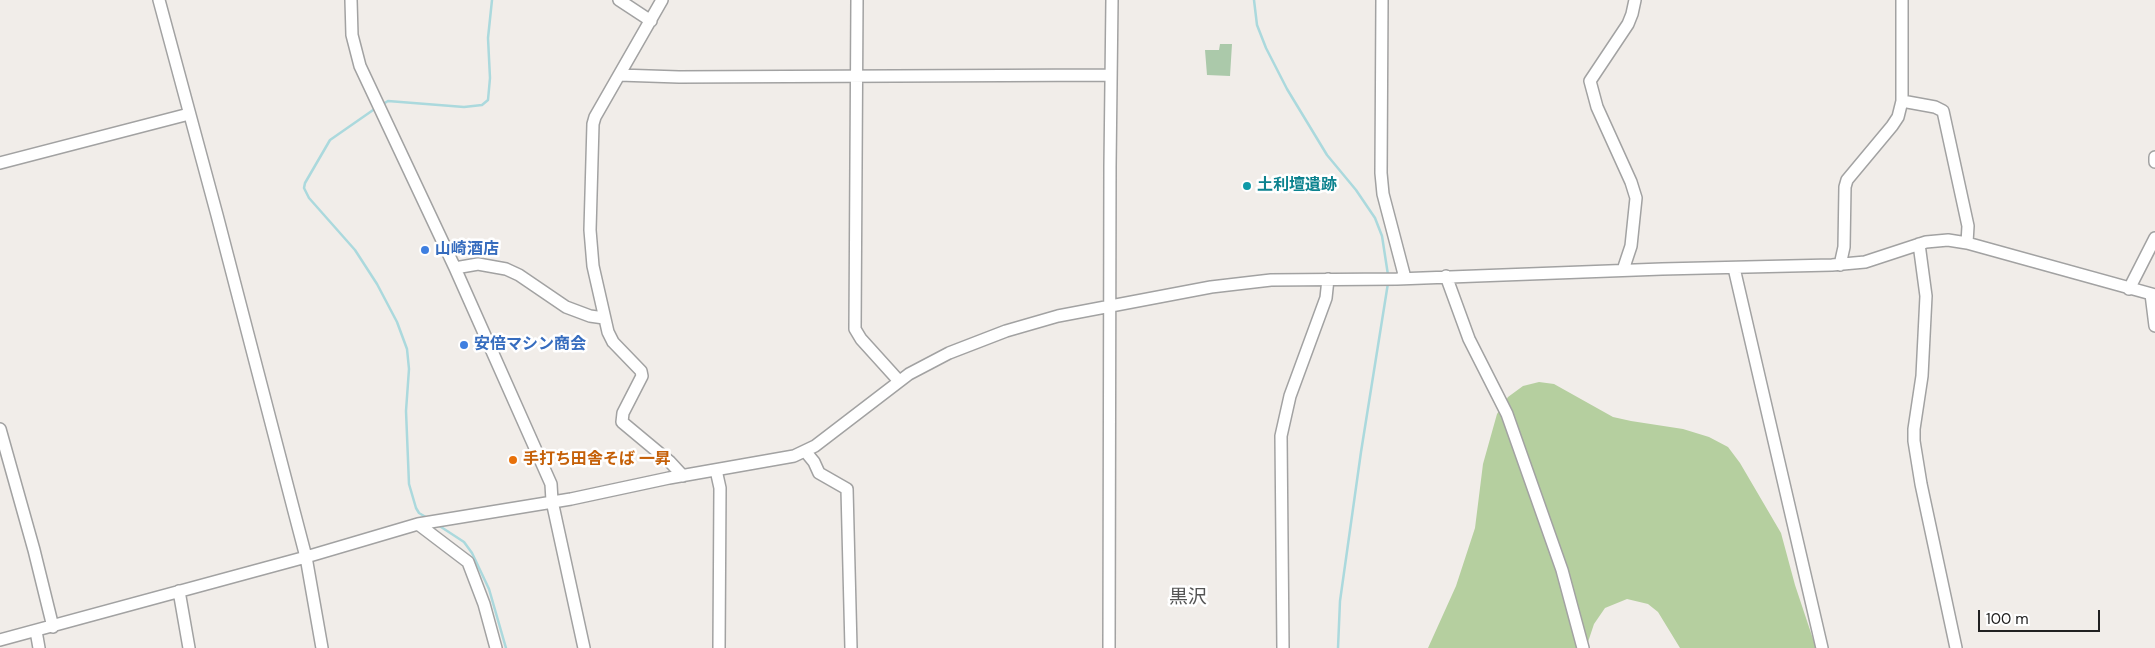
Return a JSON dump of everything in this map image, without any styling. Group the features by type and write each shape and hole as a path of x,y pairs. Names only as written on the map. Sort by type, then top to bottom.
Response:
{"street":[{"path":"159,0 306,557 322,648"},
{"path":"351,0 354,48 551,484 552,501 584,648"},
{"path":"619,0 651,21"},
{"path":"662,0 593,124 590,230 593,266 604,318 613,342 641,371 642,376 623,413 622,422 670,462 683,476"},
{"path":"856,0 855,329 861,340 899,381"},
{"path":"1109,648 1112,0"},
{"path":"1382,0 1381,173 1383,194 1401,278"},
{"path":"1623,270 1631,246 1636,198 1631,182 1596,107 1590,81 1628,24 1635,0"},
{"path":"1840,265 1844,247 1845,187 1847,180 1892,126 1898,117 1902,102 1902,0"},
{"path":"619,76 1111,75"},
{"path":"1902,102 1935,107 1943,111 1968,226 1967,243"},
{"path":"0,163 189,114"},
{"path":"2155,157 2155,162"},
{"path":"2129,289 2155,238"},
{"path":"0,640 306,557 422,523 788,457 805,452 815,446 924,364 1006,330 1058,316 1111,305 1240,282 1840,265 1871,260 1919,244 1948,240 1967,243 2153,295 2155,326"},
{"path":"1919,244 1926,296 1922,376 1914,441 1921,484 1956,648"},
{"path":"455,268 478,264 506,269 519,275 566,307 590,316 604,318"},
{"path":"1734,268 1822,648"},
{"path":"1446,276 1468,338 1507,414 1562,570 1583,648"},
{"path":"1283,648 1281,436 1290,396 1326,298 1328,279"},
{"path":"0,429 34,550 53,627"},
{"path":"805,452 814,462 819,473 847,489 851,648"},
{"path":"716,470 720,488 719,648"},
{"path":"422,523 468,562 484,604 496,648"},
{"path":"179,591 189,648"},
{"path":"36,631 39,648"}],"green space":[{"path":"1220,44 1232,44 1230,76 1207,75 1205,50 1219,50"},
{"path":"1539,382 1554,384 1613,417 1683,429 1709,437 1728,447 1740,463 1781,533 1795,585 1816,648 1680,648 1658,612 1648,604 1627,599 1605,608 1594,624 1586,648 1428,648 1456,586 1475,528 1483,464 1497,414 1508,397 1523,386"}],"waterway":[{"path":"383,104 388,101 464,107 482,105 488,100 490,78 488,38 492,0"},
{"path":"1254,0 1257,25 1266,48 1287,89 1327,155 1356,190 1375,218 1382,236 1388,275"},
{"path":"376,108 330,140 305,183 304,188 309,198 355,250 377,284 397,322 407,349 409,369 406,411 409,484 416,508 419,513 429,519"},
{"path":"1338,648 1340,601 1388,283"},
{"path":"438,525 464,542 472,553 489,589 506,648"}],"place":[{"name":"土利壇遺跡","path":"1247,186"},
{"name":"山崎酒店","path":"425,250"},
{"name":"安倍マシン商会","path":"464,345"},
{"name":"手打ち田舎そば 一昇","path":"513,460"}],"district":[{"name":"黒沢","path":"1188,598"}]}
